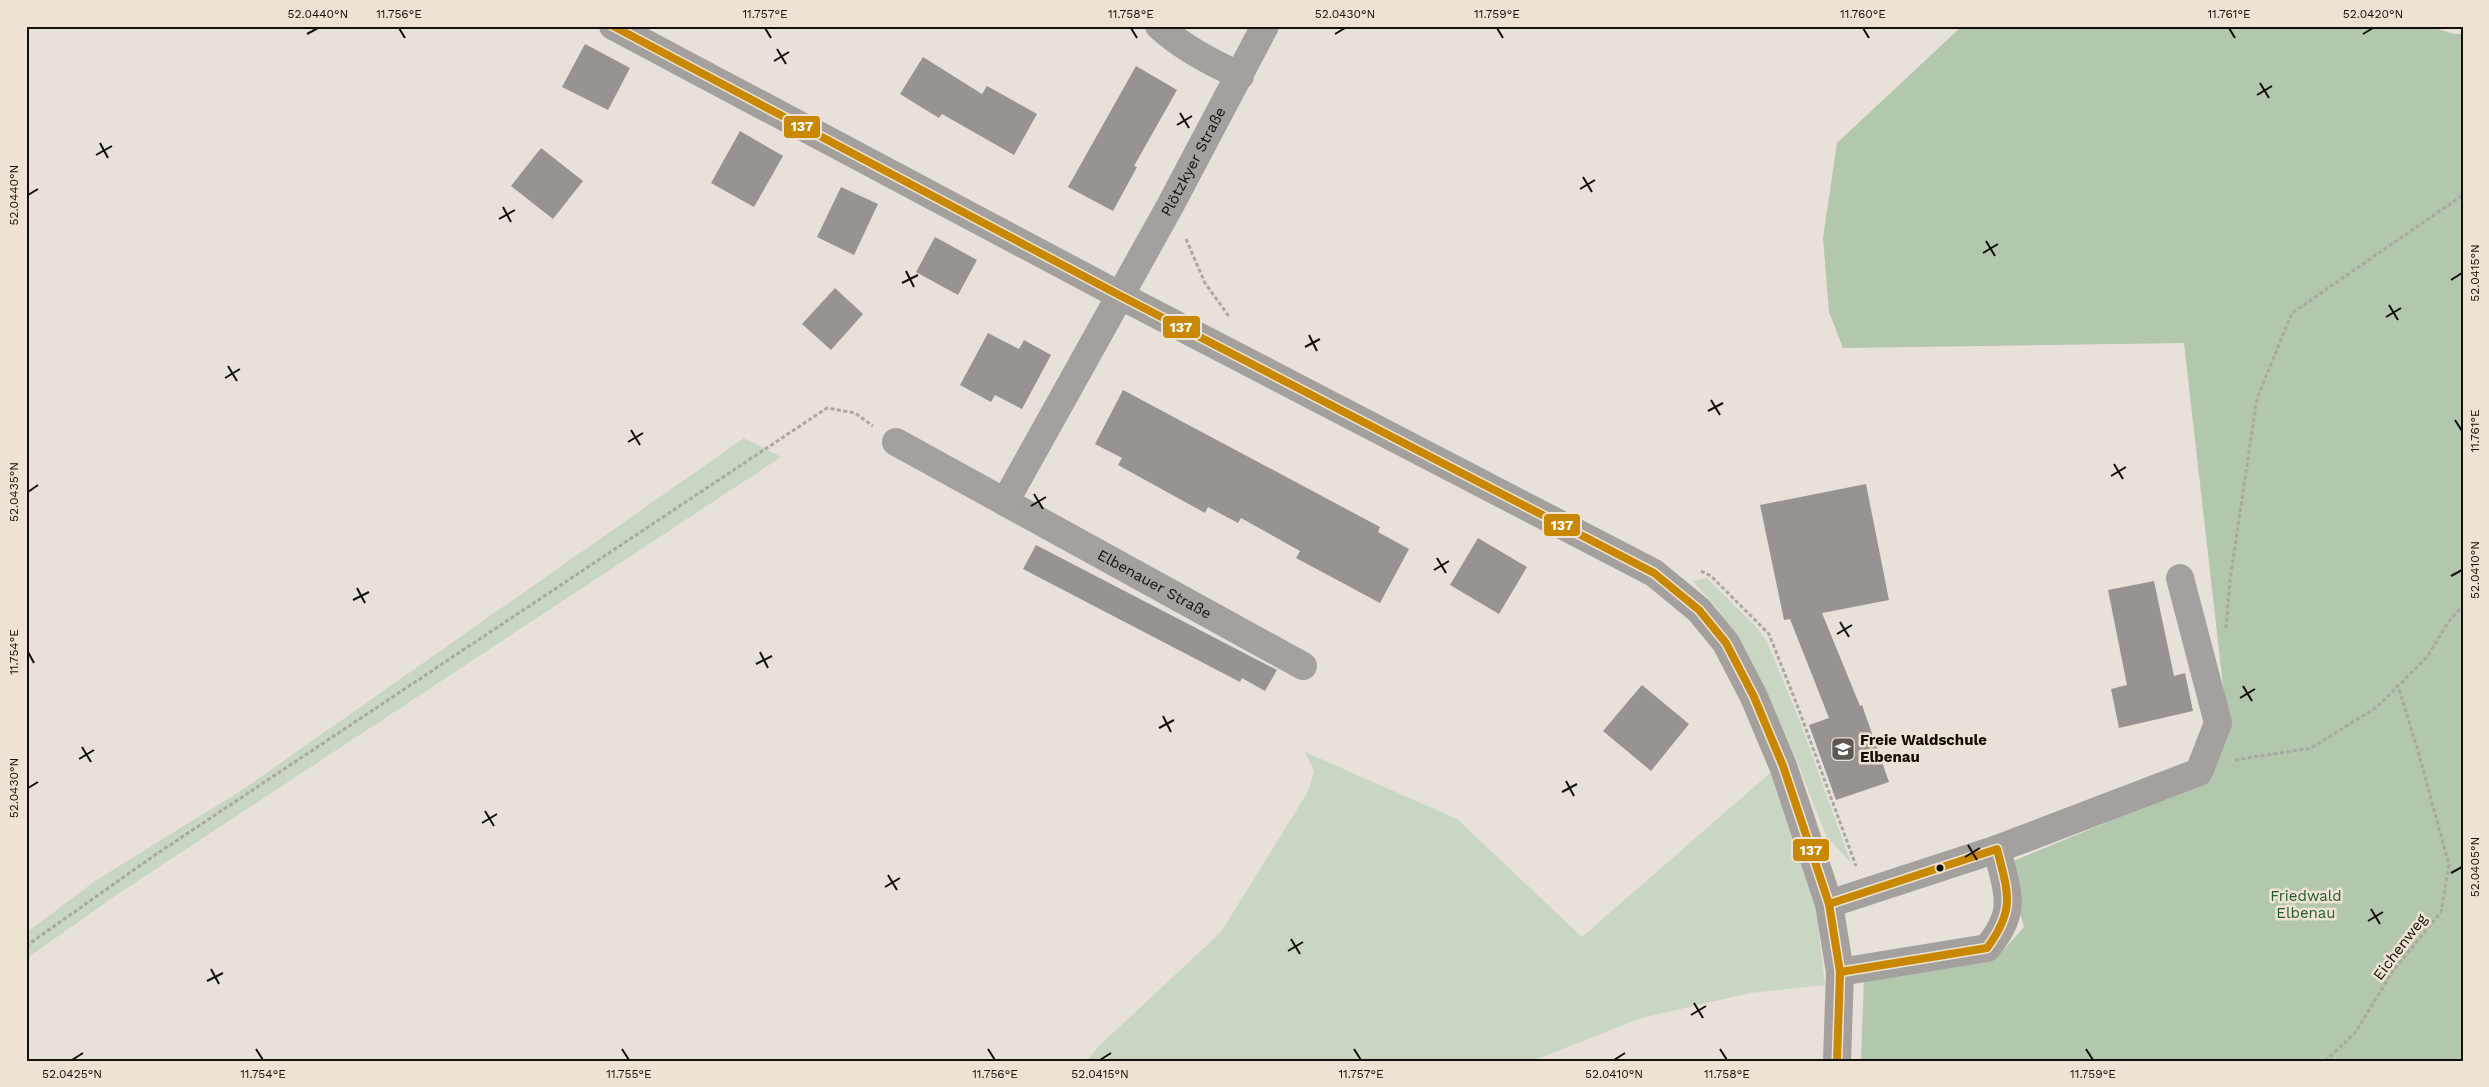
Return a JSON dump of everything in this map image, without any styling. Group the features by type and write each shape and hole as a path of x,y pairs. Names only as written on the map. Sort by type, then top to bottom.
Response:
{"street":[{"path":"613,26 1119,295 1654,573 1699,610 1726,643 1754,698 1783,766 1829,904 1840,972 1837,1061"},
{"path":"1159,26 1171,37 1207,60 1240,76"},
{"name":"Plötzkyer Straße","path":"1119,295 1240,76 1265,26"},
{"path":"1005,502 1119,295"},
{"name":"Elbenauer Straße","path":"896,442 1303,666"},
{"path":"1829,904 1997,849 2199,772 2218,723 2180,578"},
{"path":"1840,972 1987,948 2001,931 2009,903 1997,849"}],"path":[{"path":"2225,637 2230,580 2257,398 2292,313 2463,195"},
{"path":"26,946 171,844 827,408 855,413 896,442"},
{"path":"2199,772 2233,760 2311,748 2377,707 2427,657 2449,621 2463,606"},
{"name":"Eichenweg","path":"2325,1061 2355,1033 2393,971 2441,912 2448,865 2418,751 2398,686"}],"green space":[{"name":"Friedwald Elbenau","path":"1962,26 2429,26 2454,34 2463,34 2463,1061 1861,1061 1864,978 1999,955 2024,927 2006,864 2212,779 2226,712 2184,343 1843,348 1829,312 1823,238 1837,143"},
{"path":"744,438 781,457 109,900 26,959 26,933 95,881 242,790"},
{"path":"1707,578 1758,629 1767,642 1799,719 1851,863 1826,836 1795,756 1753,668 1718,609 1693,581"},
{"path":"1305,752 1457,819 1582,937 1770,773 1816,907 1825,985 1750,993 1641,1018 1532,1061 1086,1061 1099,1046 1221,932 1309,790 1314,771"}],"building":[{"path":"585,44 630,68 608,110 562,87"},
{"path":"923,57 982,94 987,86 1037,114 1014,155 942,114 939,118 900,94"},
{"path":"1136,66 1177,90 1134,166 1137,167 1113,211 1068,187"},
{"path":"740,131 783,156 754,207 711,183"},
{"path":"541,148 583,181 553,219 511,186"},
{"path":"841,187 878,204 854,255 817,237"},
{"path":"935,237 977,260 958,295 916,272"},
{"path":"835,288 863,314 831,350 802,324"},
{"path":"988,333 1019,349 1024,340 1051,355 1022,409 995,395 991,402 960,385"},
{"path":"1123,390 1380,527 1378,532 1409,549 1380,603 1296,558 1300,551 1241,518 1238,523 1208,507 1205,513 1118,465 1122,458 1095,444"},
{"path":"1866,484 1889,600 1822,613 1860,706 1862,705 1889,782 1836,800 1809,725 1829,718 1790,619 1784,620 1760,505"},
{"path":"1478,538 1527,567 1499,614 1450,585"},
{"path":"1036,545 1277,670 1265,691 1242,678 1240,682 1023,569"},
{"path":"2154,581 2174,676 2185,673 2193,711 2119,728 2111,689 2127,685 2108,590"},
{"path":"1642,685 1689,724 1651,771 1603,731"}],"transit line":[{"name":"137","path":"613,26 1119,295 1654,573 1699,610 1726,643 1754,697 1783,766 1829,904 1840,972 1837,1061"},
{"name":"137","path":"1829,904 1997,849 2006,889 2006,911 1996,934 1987,948 1840,972"}],"place":[{"name":"Freie Waldschule Elbenau","path":"1843,749"}]}
